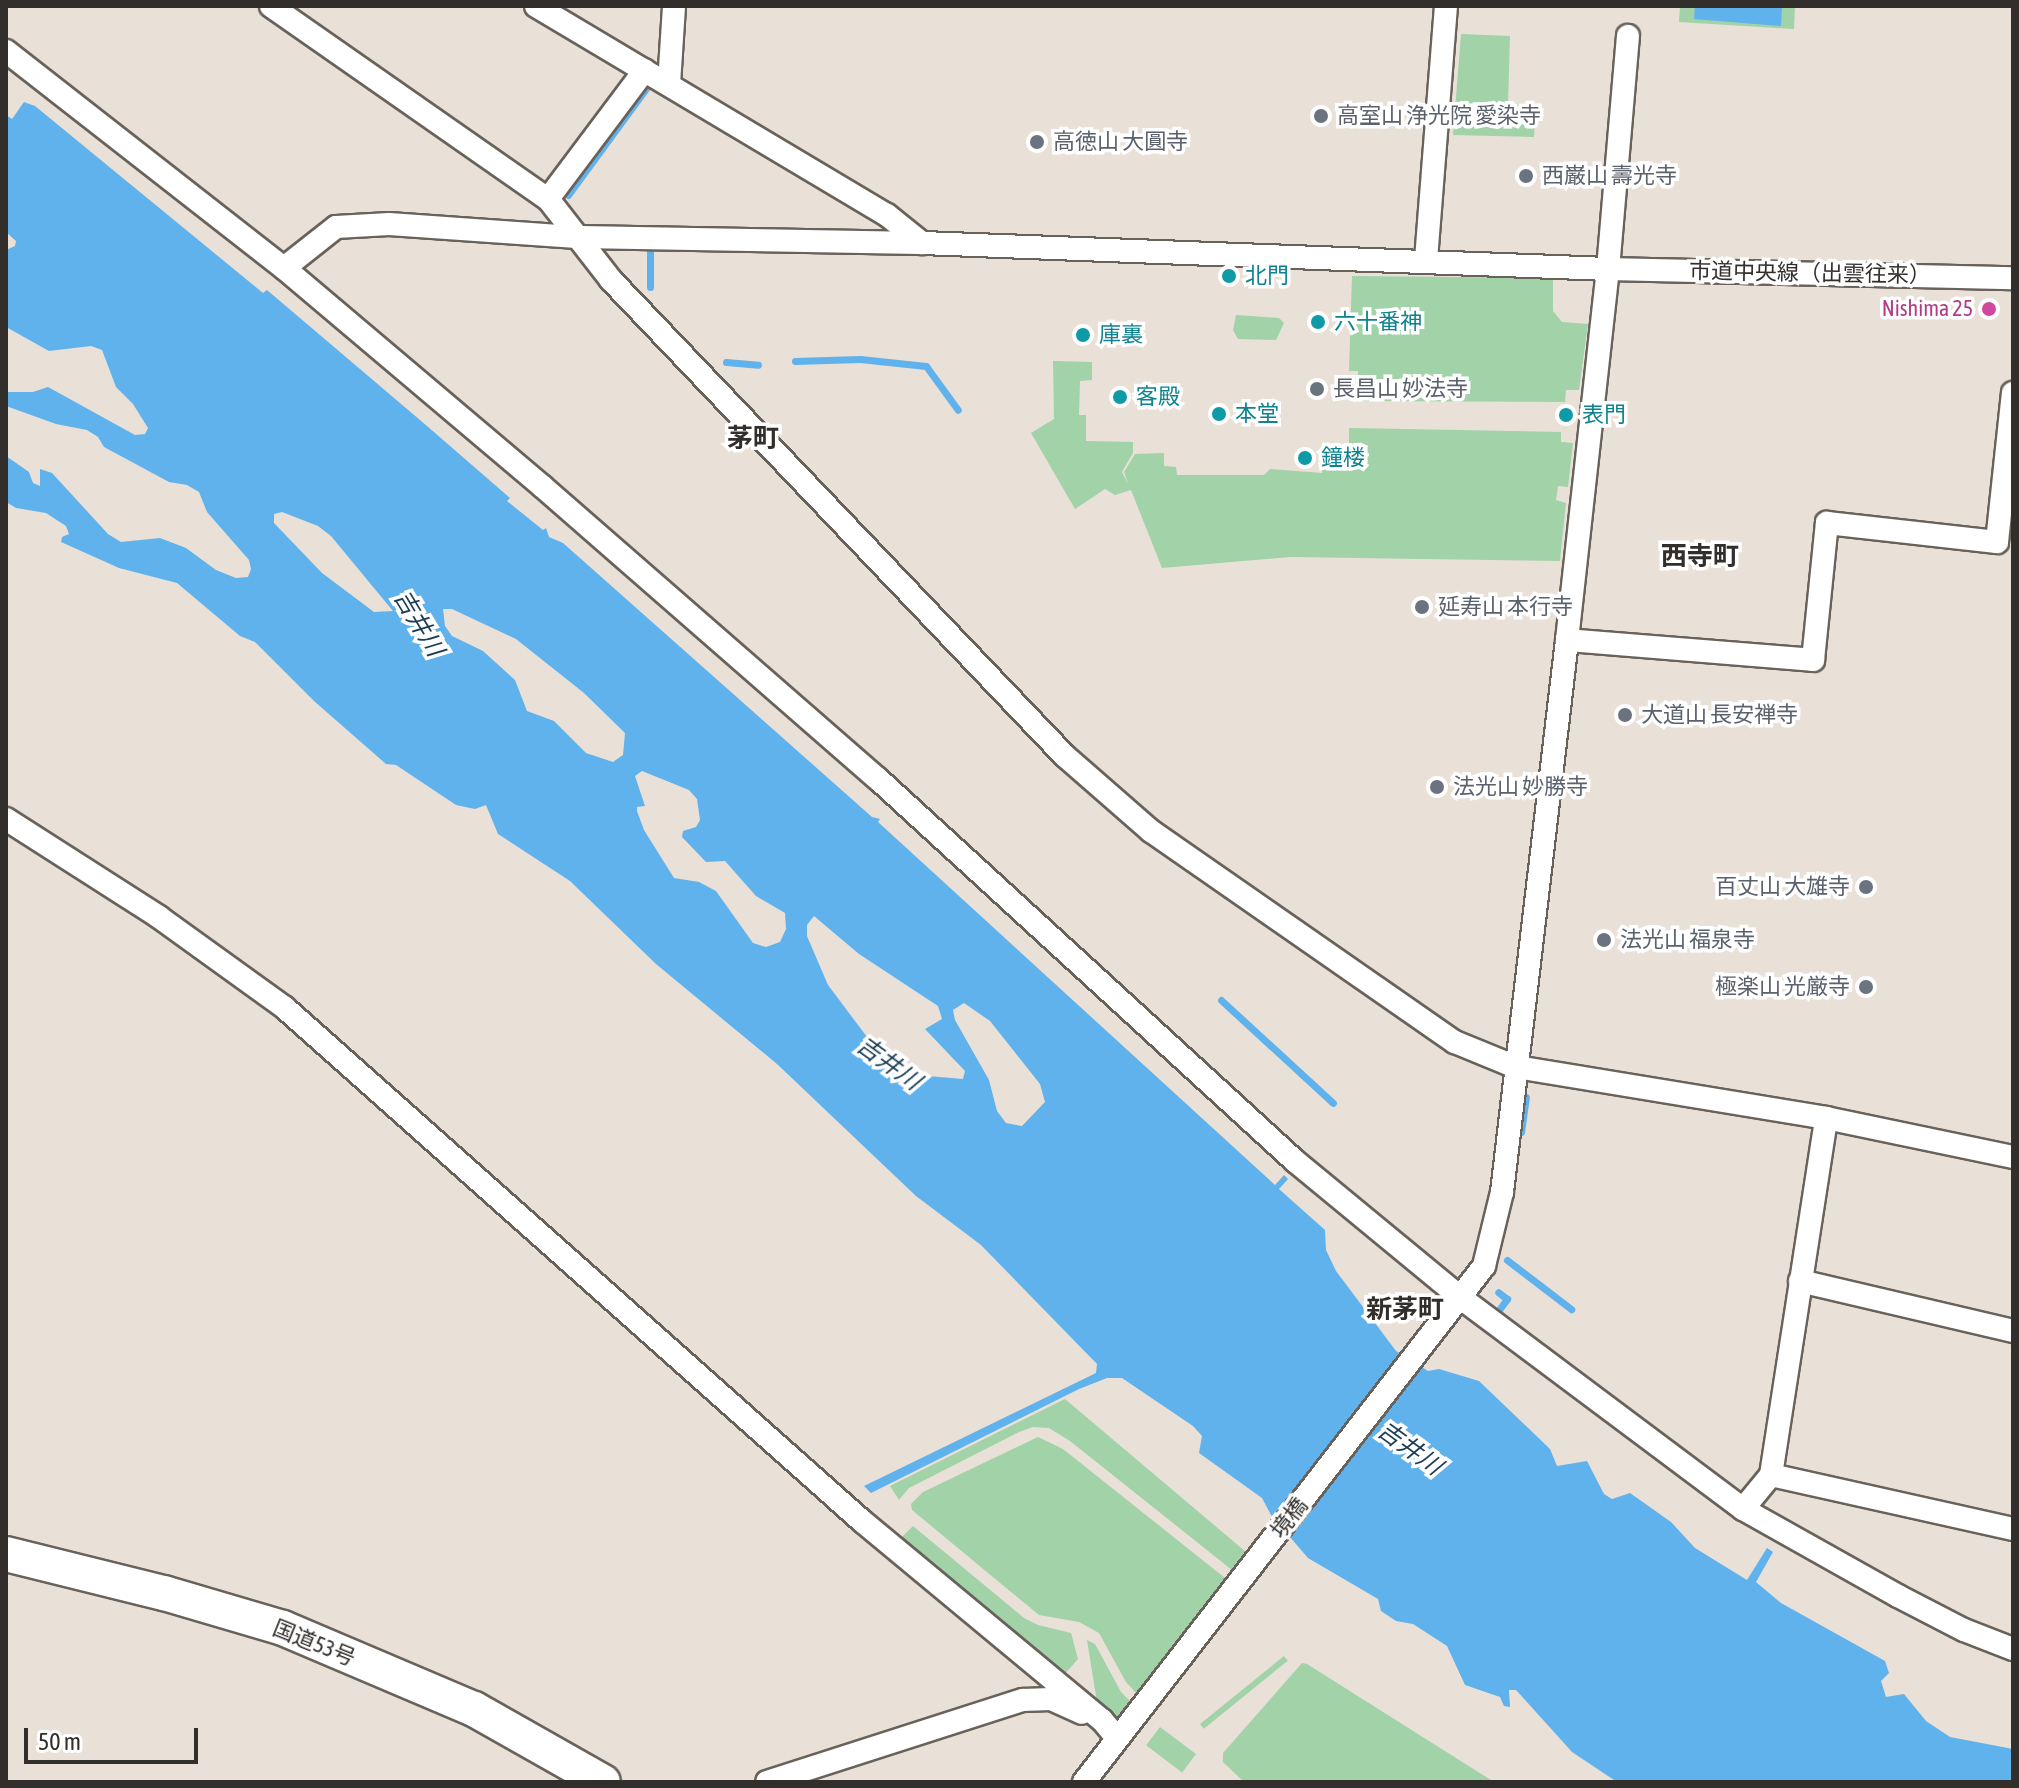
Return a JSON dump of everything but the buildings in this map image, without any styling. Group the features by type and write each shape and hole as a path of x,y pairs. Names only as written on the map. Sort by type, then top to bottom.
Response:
{"highway":[{"name":"国道53号","path":"6,1554 164,1593 283,1628 474,1709 603,1782"}],"street":[{"path":"271,6 548,199 611,280 1065,756 1151,831 1455,1042 1516,1067 1826,1118 2013,1157"},
{"path":"536,6 887,215 922,243"},
{"path":"669,84 674,6"},
{"path":"1426,260 1446,6"},
{"name":"境橋","path":"1084,1782 1484,1266 1500,1198 1567,640 1608,269 1628,36"},
{"path":"6,51 284,268 543,487 878,779 1295,1161 1461,1298 1743,1509 1931,1614 2013,1649"},
{"path":"548,199 645,70"},
{"name":"市道中央線（出雲往来）","path":"284,268 336,227 389,224 577,237 922,243 1608,269 2013,278"},
{"path":"1567,640 1813,660 1827,523 1997,542 2013,393"},
{"path":"6,819 159,917 285,1008 862,1521 1102,1720 1117,1738"},
{"path":"1743,1509 1771,1475 1826,1118"},
{"path":"1800,1281 2013,1331"},
{"path":"1771,1475 2013,1529"},
{"path":"767,1782 1039,1697 1102,1720"}],"green space":[{"path":"1680,6 1795,6 1794,29 1679,22"},
{"path":"1461,34 1510,36 1508,103 1536,104 1534,137 1453,135"},
{"path":"1352,276 1553,278 1553,311 1562,322 1588,324 1579,390 1566,390 1565,402 1358,401 1358,371 1349,371"},
{"path":"1236,315 1279,318 1284,323 1276,340 1238,339 1233,330"},
{"path":"1053,361 1092,362 1092,380 1080,381 1079,415 1086,415 1086,441 1133,442 1133,453 1122,472 1128,484 1124,472 1135,454 1164,453 1164,466 1176,467 1177,475 1264,475 1270,469 1322,473 1323,451 1349,451 1349,428 1561,432 1561,442 1573,443 1568,487 1558,486 1556,500 1566,503 1560,561 1290,557 1162,568 1131,490 1115,495 1105,489 1075,509 1031,433 1054,419"},
{"path":"1065,1399 1246,1552 1232,1570 1070,1441 1049,1428 1033,1427 1019,1432 909,1488 899,1500 890,1486"},
{"path":"1038,1437 1063,1449 1225,1578 1137,1694 1126,1682 1099,1633 1079,1622 1039,1615 912,1510 911,1504 923,1492"},
{"path":"913,1526 1024,1618 1038,1625 1071,1633 1078,1659 1062,1677 898,1541"},
{"path":"1087,1640 1095,1644 1121,1692 1130,1701 1116,1721 1097,1702"},
{"path":"1284,1656 1288,1661 1204,1729 1200,1724"},
{"path":"1302,1663 1494,1782 1244,1782 1223,1762 1223,1753"},
{"path":"1160,1727 1196,1754 1182,1772 1146,1745"}],"water":[{"path":"1695,6 1782,6 1781,26 1694,19"},
{"name":"吉井川","path":"24,102 35,106 263,293 267,290 510,498 507,501 543,530 546,528 549,537 563,543 872,817 880,819 878,822 1275,1185 1284,1175 1288,1179 1279,1189 1325,1230 1326,1250 1336,1271 1396,1351 1428,1371 1439,1369 1479,1381 1550,1449 1557,1466 1587,1461 1604,1494 1612,1499 1630,1493 1671,1522 1695,1548 1747,1580 1767,1548 1773,1552 1756,1582 1781,1603 1885,1661 1889,1673 1881,1681 1886,1697 1904,1694 1926,1721 1950,1737 2013,1749 2013,1782 1617,1782 1572,1752 1516,1690 1509,1690 1510,1707 1504,1706 1500,1697 1465,1685 1447,1646 1413,1624 1396,1621 1381,1611 1378,1599 1308,1558 1271,1515 1262,1498 1199,1453 1202,1436 1193,1426 1122,1378 1107,1378 1079,1389 871,1493 864,1486 1096,1373 1097,1364 981,1245 916,1196 777,1064 656,964 570,881 498,834 486,805 475,809 456,805 396,765 386,764 314,701 255,642 240,636 177,583 119,568 61,542 62,537 69,534 66,526 46,513 16,508 6,502 6,456 29,472 33,483 40,486 40,469 52,473 108,534 121,542 160,538 186,548 216,570 236,578 248,577 251,569 249,560 207,512 199,492 187,485 169,482 104,447 98,437 87,430 56,424 6,406 6,392 33,392 48,387 135,435 145,434 148,428 133,404 116,387 102,350 91,346 49,351 6,327 6,250 15,246 16,241 6,232 6,115 12,119","holes":["282,512 318,526 331,536 393,611 374,612 322,573 274,523 274,514","443,609 452,609 516,639 584,693 625,733 623,755 613,762 586,753 554,721 527,711 515,680 483,651 452,636 445,626","642,771 689,790 697,799 700,820 696,827 683,831 682,837 706,862 725,861 756,896 785,913 786,929 780,942 766,947 753,943 716,891 699,882 674,878 644,830 637,807 645,806 635,776","814,916 859,954 938,1006 942,1019 925,1029 965,1071 963,1079 928,1076 873,1045 828,985 807,936 807,925","964,1003 990,1021 1040,1084 1045,1102 1022,1126 1006,1123 997,1111 989,1080 955,1020 953,1010"]}],"waterway":[{"path":"568,195 650,83"},
{"path":"650,250 650,287"},
{"path":"795,361 860,359 926,366 958,410"},
{"path":"726,362 758,365"},
{"path":"1221,1000 1333,1103"},
{"path":"1521,1132 1526,1097"},
{"path":"1507,1260 1571,1309"},
{"path":"1496,1314 1507,1299 1498,1292"}],"place":[{"name":"高室山 浄光院 愛染寺","path":"1321,116"},
{"name":"高徳山 大圓寺","path":"1037,142"},
{"name":"西巌山 壽光寺","path":"1526,176"},
{"name":"北門","path":"1229,276"},
{"name":"Nishima 25","path":"1989,309"},
{"name":"六十番神","path":"1318,322"},
{"name":"庫裏","path":"1083,335"},
{"name":"長昌山 妙法寺","path":"1317,389"},
{"name":"客殿","path":"1120,397"},
{"name":"本堂","path":"1219,414"},
{"name":"表門","path":"1566,415"},
{"name":"鐘楼","path":"1305,458"},
{"name":"延寿山 本行寺","path":"1422,607"},
{"name":"大道山 長安禅寺","path":"1625,715"},
{"name":"法光山 妙勝寺","path":"1437,787"},
{"name":"百丈山 大雄寺","path":"1866,887"},
{"name":"法光山 福泉寺","path":"1604,940"},
{"name":"極楽山 光厳寺","path":"1866,987"}],"district":[{"name":"茅町","path":"753,439"},
{"name":"西寺町","path":"1700,557"},
{"name":"新茅町","path":"1405,1310"}]}
